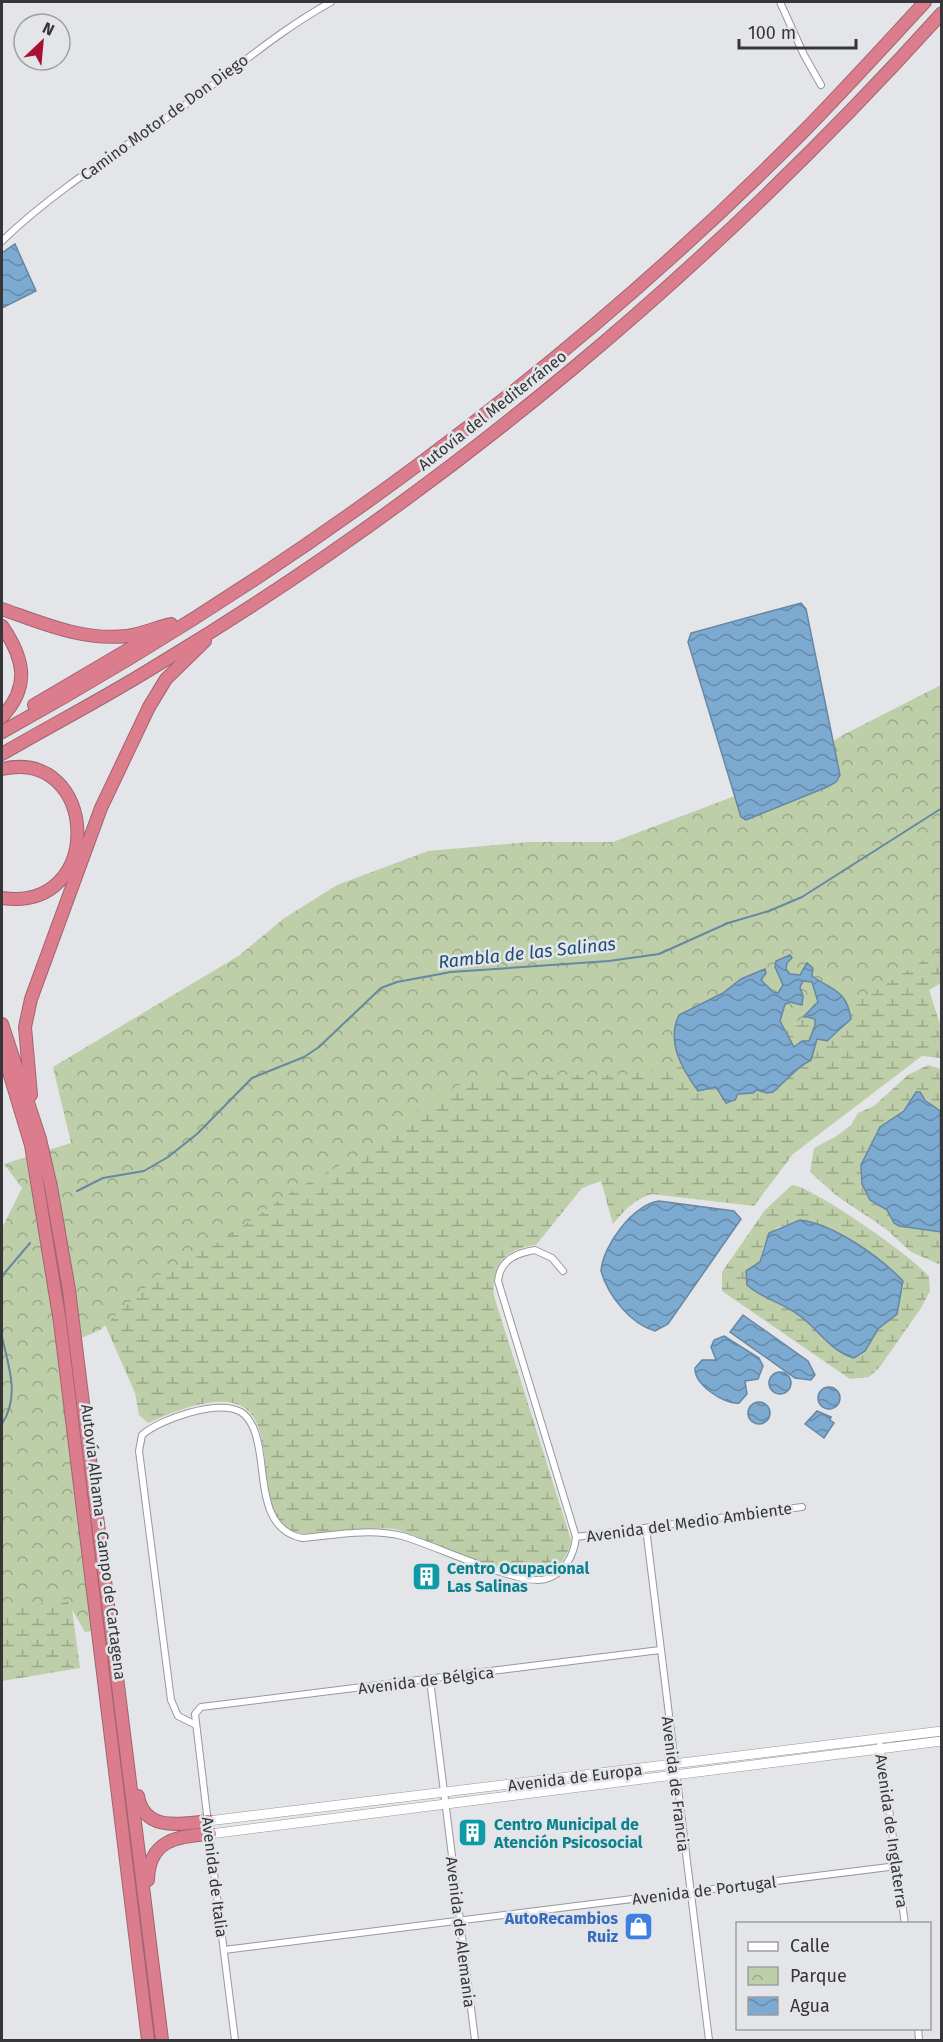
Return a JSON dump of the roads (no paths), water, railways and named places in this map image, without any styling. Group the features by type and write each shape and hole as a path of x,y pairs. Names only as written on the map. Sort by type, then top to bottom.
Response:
{"highway":[{"name":"Autovía del Mediterráneo","path":"2,732 216,605 343,520 496,404 641,284 802,132 925,2"},
{"name":"Autovía del Mediterráneo","path":"2,754 154,668 223,624 454,463 601,345 687,270 821,142 942,13"},
{"path":"2,724 171,624 404,474"},
{"path":"2,609 57,628 111,637 130,636 171,624"},
{"path":"40,1139 41,1131 30,1090 25,1027 31,999 101,808 149,707 166,679 223,624"},
{"path":"2,626 17,647 22,670 13,705 2,717"},
{"path":"2,769 14,766 35,770 51,778 68,794 78,819 79,839 74,859 60,880 40,893 17,900 2,898"},
{"path":"2,1024 40,1139"},
{"name":"Autovía Alhama - Campo de Cartagena","path":"2,1051 31,1145 60,1322 148,2040"},
{"name":"Autovía Alhama - Campo de Cartagena","path":"40,1139 69,1290 162,2040"},
{"path":"129,1767 134,1774 138,1800 144,1812 154,1821 169,1826 209,1827"},
{"path":"157,1996 161,1988 148,1885 153,1856 164,1844 180,1836 209,1827"}],"street":[{"name":"Camino Motor de Don Diego","path":"2,241 37,208 192,101 280,32 331,2"},
{"path":"780,2 804,55 821,85"},
{"path":"196,1725 178,1716 171,1700 139,1451 142,1435 160,1422 219,1407 241,1412 257,1434 269,1509 279,1527 291,1535 302,1538 379,1532 402,1536 517,1577 541,1580 563,1568 574,1551 576,1537 498,1281 503,1265 513,1256 535,1250 552,1258 563,1271"},
{"name":"Avenida del Medio Ambiente","path":"576,1537 802,1507"},
{"name":"Avenida de Francia","path":"646,1528 709,2040"},
{"name":"Avenida de Bélgica","path":"195,1713 201,1707 660,1650"},
{"name":"Avenida de Alemania","path":"430,1680 475,2040"},
{"name":"Avenida de Italia","path":"195,1713 235,2040"},
{"name":"Avenida de Europa","path":"209,1827 674,1770 880,1743 942,1731"},
{"name":"Avenida de Europa","path":"880,1743 942,1741"},
{"name":"Avenida de Inglaterra","path":"880,1743 905,1922"},
{"name":"Avenida de Portugal","path":"224,1950 897,1866"}],"water":[{"path":"15,244 36,291 2,308 2,253"},
{"path":"801,603 806,609 840,775 836,782 827,787 746,820 741,817 688,642 691,633"},
{"path":"790,955 792,958 787,963 786,969 790,974 800,975 807,963 813,968 812,976 842,996 851,1019 827,1041 817,1039 811,1060 801,1066 773,1092 757,1090 753,1093 738,1094 735,1100 726,1103 716,1087 698,1091 686,1074 675,1045 675,1025 679,1015 723,993 741,979 765,969 766,973 761,980 773,992 778,993 783,985 775,967 776,961","holes":["803,981 812,982 818,1002 804,1016 815,1019 815,1025 809,1041 802,1041 794,1047 780,1021 785,1004 790,1002 802,1005 803,996 800,987"]},
{"path":"916,1092 920,1092 925,1100 940,1111 941,1232 899,1226 894,1223 887,1210 870,1200 862,1184 861,1165 880,1127 904,1111"},
{"path":"659,1201 734,1211 741,1219 668,1324 655,1331 637,1322 621,1307 609,1290 601,1271 607,1250 621,1228 639,1210"},
{"path":"800,1220 827,1228 856,1243 903,1281 897,1314 878,1329 865,1351 854,1358 831,1345 794,1312 759,1294 747,1285 746,1271 760,1262 769,1233"},
{"path":"743,1315 808,1361 815,1375 811,1380 795,1378 730,1332"},
{"path":"724,1336 759,1358 763,1366 758,1379 745,1381 747,1394 739,1403 718,1397 705,1387 696,1374 695,1368 702,1360 716,1360 711,1347 714,1340"},
{"path":"780,1372 788,1375 791,1383 788,1391 780,1394 772,1391 769,1383 772,1375"},
{"path":"829,1387 837,1390 840,1398 837,1406 829,1409 821,1406 818,1398 821,1390"},
{"path":"759,1402 767,1405 770,1413 767,1421 759,1424 751,1421 748,1413 751,1405"},
{"path":"817,1411 831,1417 830,1420 834,1423 824,1438 805,1424"}],"waterway":[{"name":"Rambla de las Salinas","path":"77,1191 103,1178 144,1171 168,1157 197,1134 252,1078 304,1057 319,1047 381,988 397,982 451,972 609,961 659,954 728,923 769,911 802,897 942,808"},
{"name":"Rambla de las Salinas","path":"2,1276 30,1243"},
{"name":"Rambla de las Salinas","path":"2,1337 12,1392 11,1403 2,1424"}],"place":[{"name":"Centro Ocupacional Las Salinas","path":"426,1577"},
{"name":"Centro Municipal de Atención Psicosocial","path":"473,1833"},
{"name":"AutoRecambios Ruiz","path":"639,1927"}]}
